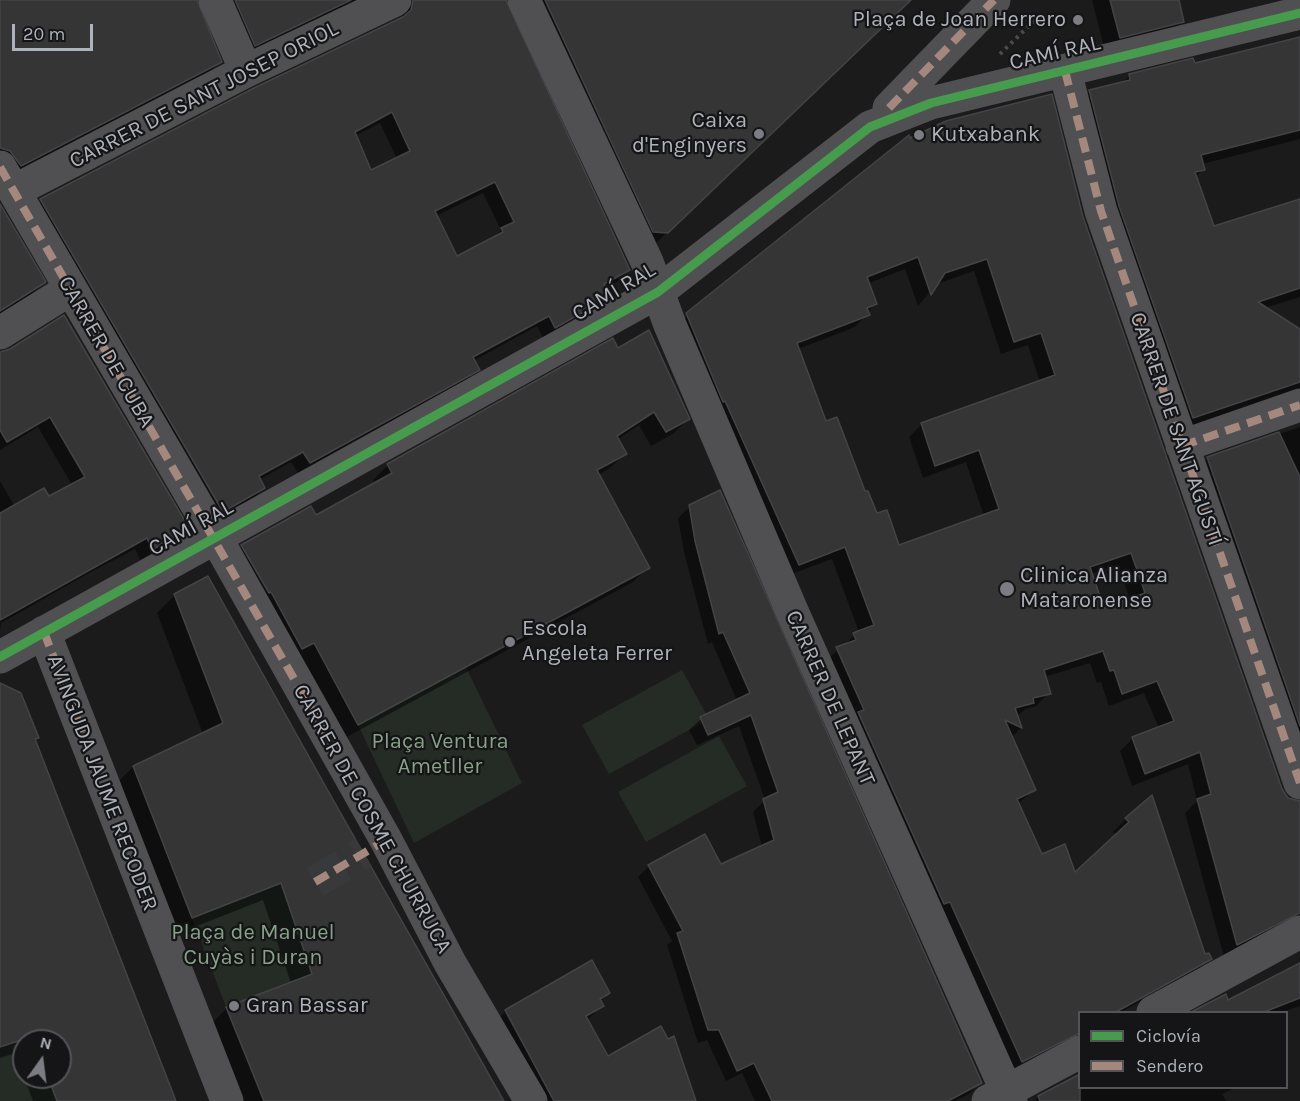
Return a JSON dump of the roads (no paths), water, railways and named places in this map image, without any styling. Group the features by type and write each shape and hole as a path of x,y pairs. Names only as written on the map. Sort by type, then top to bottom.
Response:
{"street":[{"path":"215,0 246,71"},
{"name":"CARRER DE SANT JOSEP ORIOL","path":"7,179 246,71 395,0"},
{"name":"CARRER DE LEPANT","path":"524,0 647,262 792,611 1001,1098"},
{"path":"889,108 986,3"},
{"name":"CAMÍ RAL","path":"0,657 658,292 870,127 931,103 1300,13"},
{"name":"CARRER DE SANT AGUSTÍ","path":"1065,71 1101,211 1300,783"},
{"name":"CARRER DE CUBA","path":"7,179 69,290 215,536"},
{"path":"0,333 69,290"},
{"path":"1182,446 1300,405"},
{"name":"CARRER DE COSME CHURRUCA","path":"215,536 375,846 450,963 531,1101"},
{"name":"AVINGUDA JAUME RECODER","path":"44,633 227,1101"},
{"path":"1155,1011 1300,932"},
{"path":"1001,1098 1078,1053"}],"tunnel":[{"path":"315,882 364,853"}],"place":[{"name":"Plaça de Joan Herrero","path":"1078,20"},
{"name":"Caixa d'Enginyers","path":"759,134"},
{"name":"Kutxabank","path":"919,135"},
{"name":"Clinica Alianza Mataronense","path":"1007,589"},
{"name":"Escola Angeleta Ferrer","path":"510,642"},
{"name":"Gran Bassar","path":"234,1006"}],"park label":[{"name":"Plaça Ventura Ametller","path":"440,754"},
{"name":"Plaça de Manuel Cuyàs i Duran","path":"253,946"}]}
